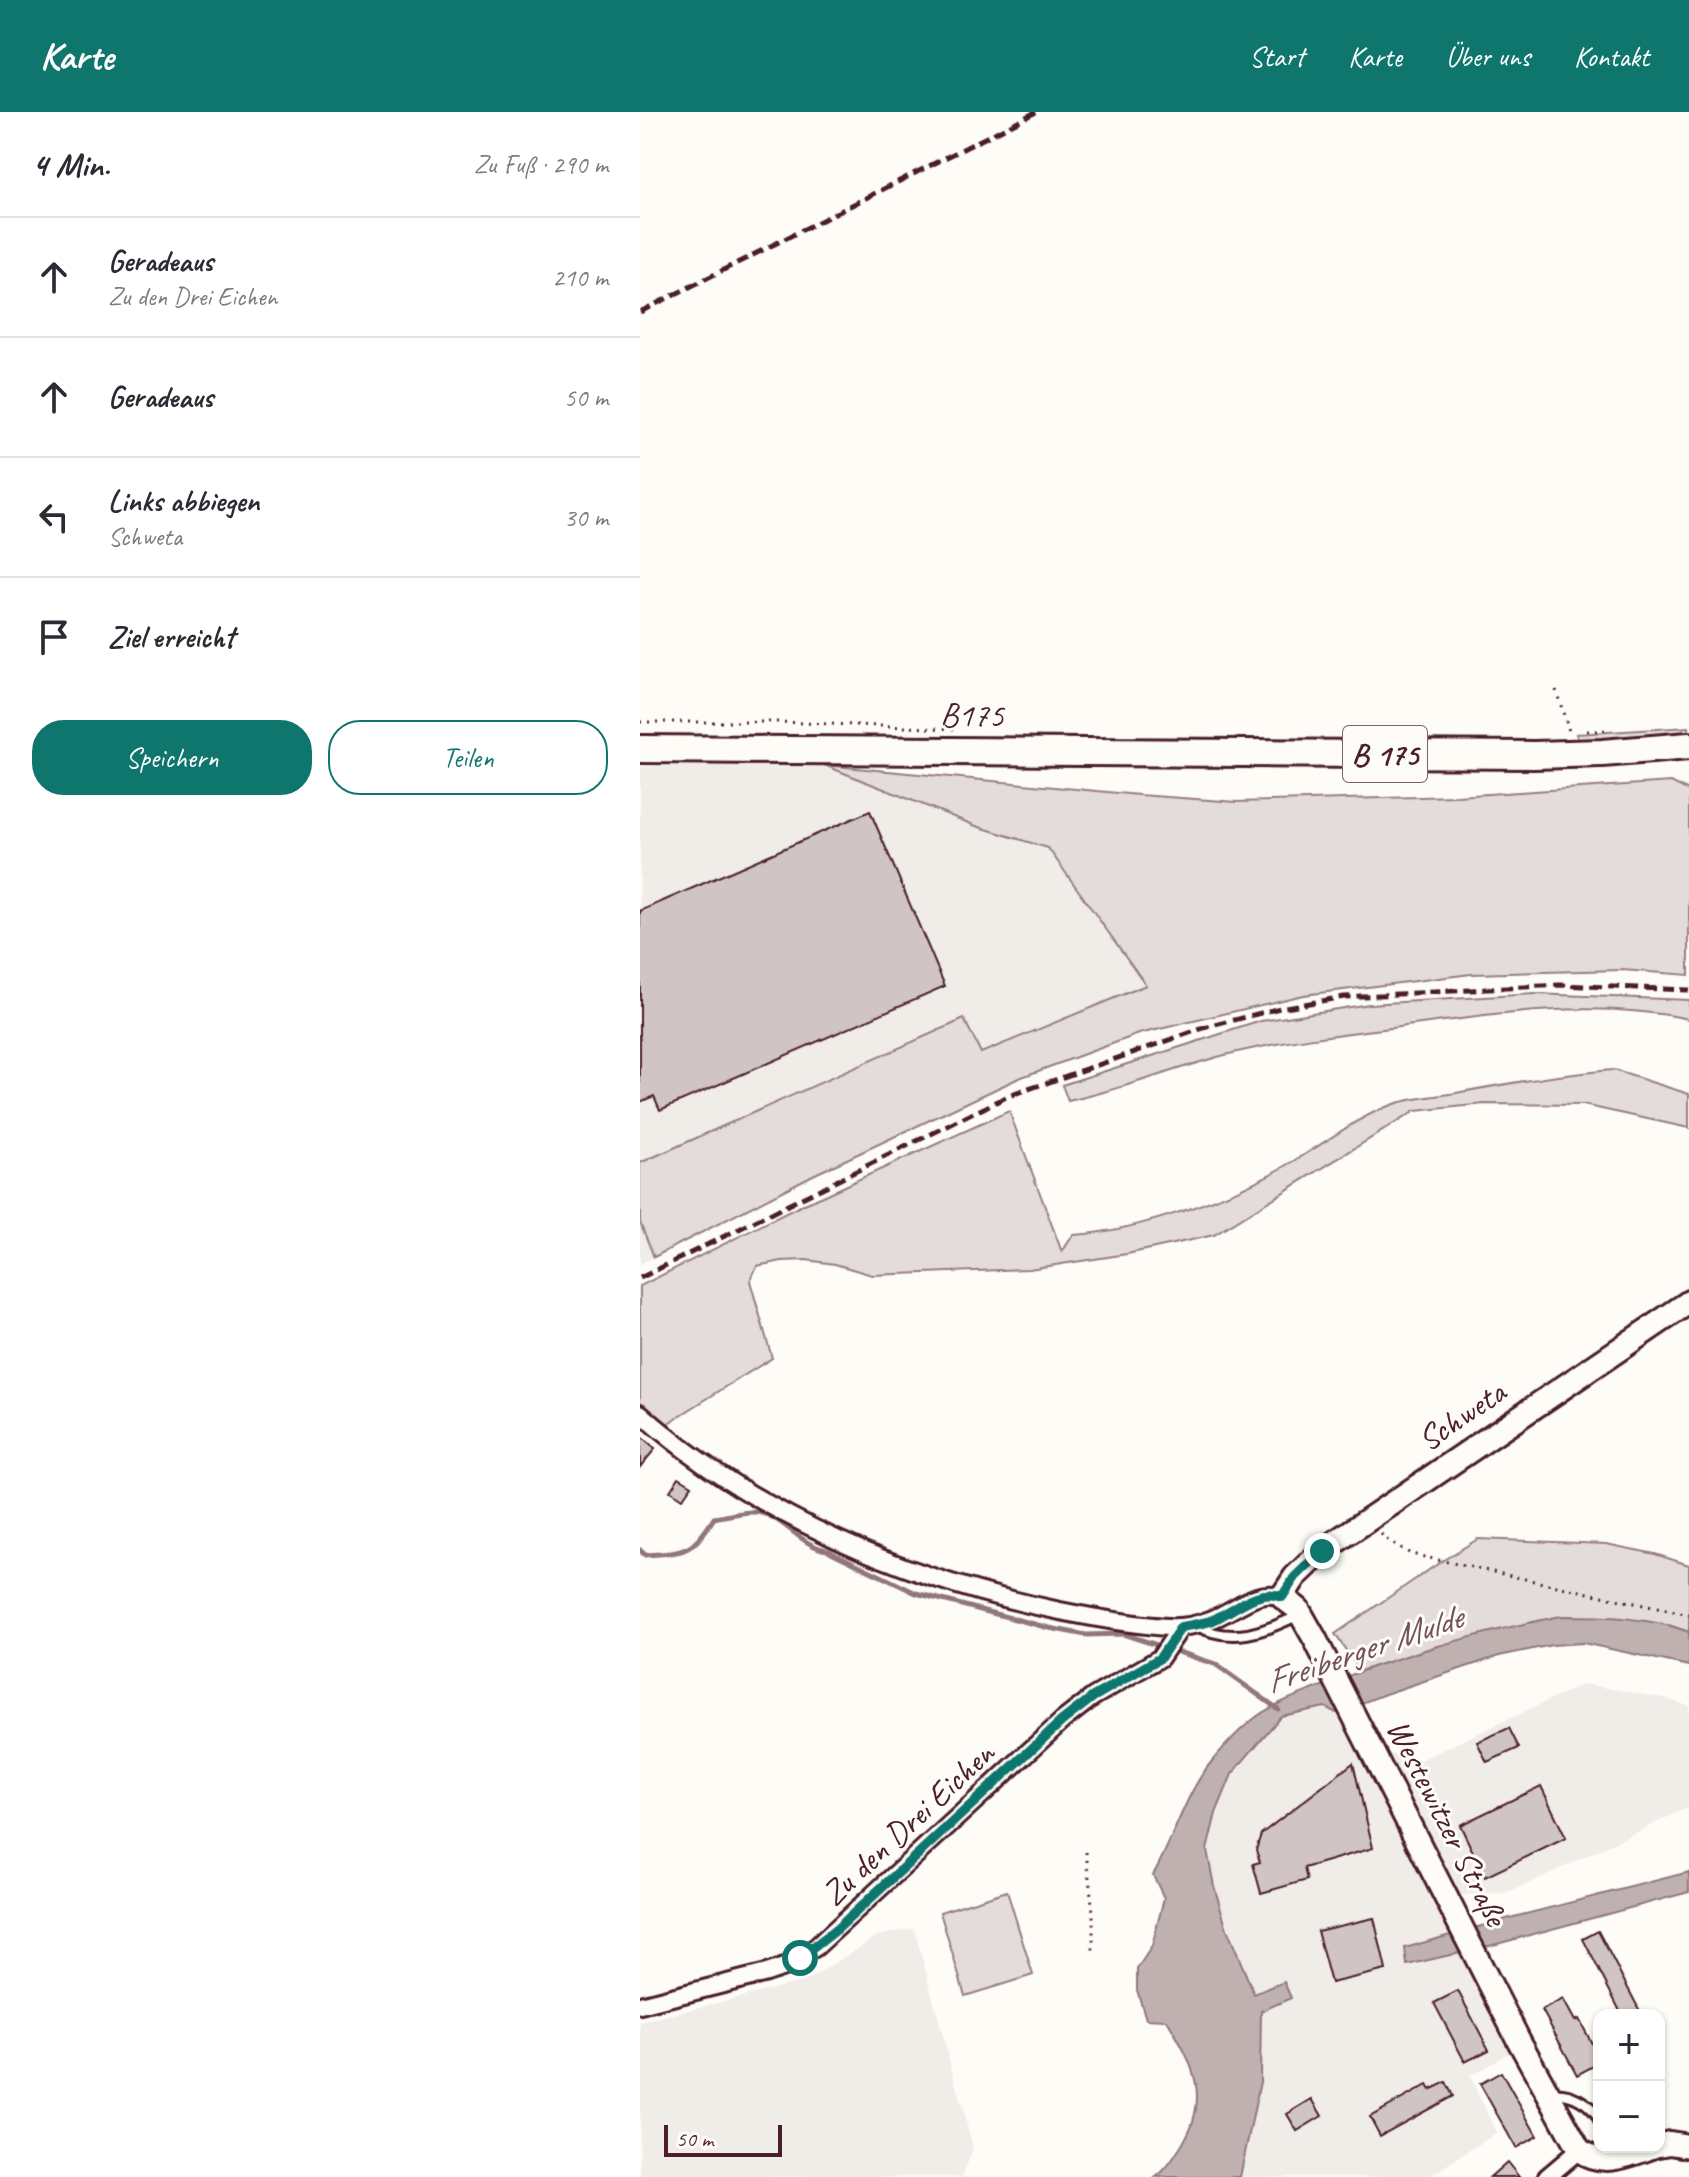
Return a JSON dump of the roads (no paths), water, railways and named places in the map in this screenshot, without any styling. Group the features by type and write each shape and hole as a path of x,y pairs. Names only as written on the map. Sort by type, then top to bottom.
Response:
{"main road":[{"name":"B175","path":"640,749 1081,751 1567,740 1689,746"}],"street":[{"name":"Schweta","path":"1282,1597 1295,1577 1314,1559 1369,1519 1689,1302"},
{"path":"640,1413 703,1464 845,1542 916,1572 977,1592 1105,1620 1188,1626 1211,1620 1263,1594 1273,1593 1282,1597"},
{"name":"Westewitzer Straße","path":"1282,1597 1291,1601 1314,1638 1548,2095 1599,2159"},
{"name":"Zu den Drei Eichen","path":"640,2005 767,1973 800,1958 837,1929 1062,1721 1093,1697 1165,1651 1188,1626"},
{"path":"1547,2177 1599,2159 1619,2158 1670,2144"}],"lane":[{"path":"1188,1626 1212,1634 1234,1636 1270,1629 1301,1614"},
{"path":"1548,2095 1562,2093 1593,2109"}],"waterway":[{"name":"Freiberger Mulde","path":"640,1550 645,1555 686,1549 699,1539 714,1518 748,1512 763,1513 817,1547 916,1593 1049,1628 1086,1635 1123,1634 1215,1664 1278,1709"}],"railway":[{"path":"640,312 1036,112"},
{"path":"640,1278 1006,1097 1204,1028 1280,1008 1344,997 1560,985 1689,990"}]}
